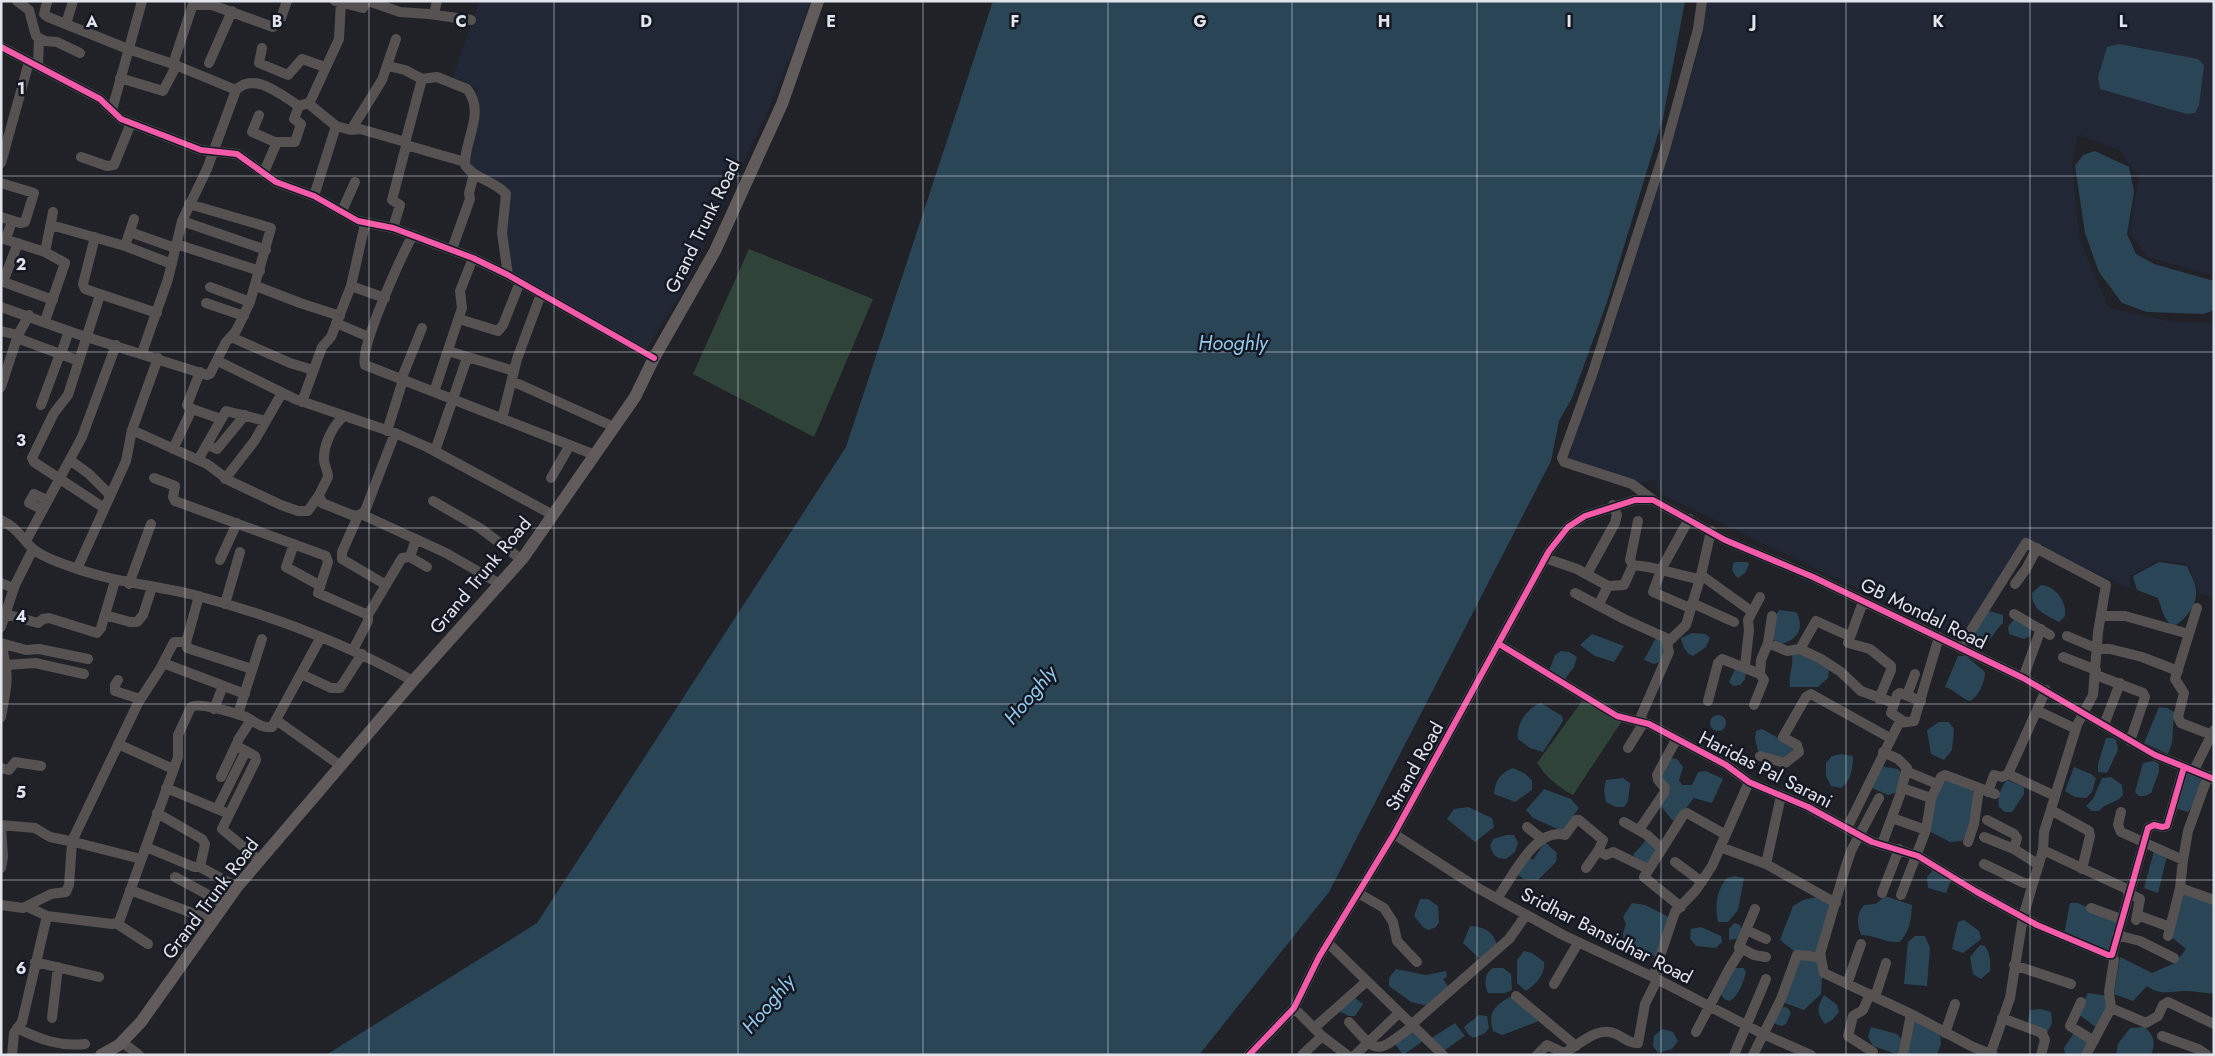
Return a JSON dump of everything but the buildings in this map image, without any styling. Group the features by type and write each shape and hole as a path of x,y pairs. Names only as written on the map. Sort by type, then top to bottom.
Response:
{"main road":[{"name":"Grand Trunk Road","path":"100,1055 122,1042 147,1015 237,887 413,681 522,560 635,397 654,358 715,251 782,104 818,1"}],"street":[{"path":"66,24 73,1"},
{"path":"112,110 142,1"},
{"path":"120,78 163,91 194,3 232,11 273,27 281,18 287,1"},
{"path":"259,115 252,133 277,143 295,142 302,124 294,119 325,68 341,32 338,2 363,8 367,1 400,12 434,14 470,20"},
{"path":"434,14 437,1"},
{"name":"GB Mondal Road","path":"1702,1 1698,28 1665,149 1594,372 1562,458 1564,462 1632,484 1653,500 1690,519 1710,532 1814,577 2023,678 2130,741 2211,778"},
{"path":"80,53 57,42 39,39 34,34 24,5 47,2 45,16 128,49 174,64 236,90"},
{"path":"209,63 232,11"},
{"path":"1,163 33,64 39,39"},
{"path":"351,130 379,86 388,66 396,39"},
{"path":"1,47 100,99 121,119 212,152 221,151 237,154 285,186 314,196 365,224 393,228 474,258 508,275 654,358"},
{"path":"262,48 258,62 288,75 302,59 325,68"},
{"path":"388,66 405,70 422,79 437,77 461,85 471,94 474,119 465,162 467,168 474,174 503,190 507,198 502,233 508,275"},
{"path":"393,228 400,205 392,200 422,79"},
{"path":"142,353 172,264 182,221 207,169 236,90 244,84 260,84 304,105 336,126 351,130 360,129 465,162"},
{"path":"81,157 107,166 114,165 131,123"},
{"path":"314,196 336,126"},
{"path":"264,172 277,143"},
{"path":"452,249 470,199 469,192 474,174"},
{"path":"342,211 355,182"},
{"path":"1,183 34,192 25,222 12,221 1,217"},
{"path":"1,307 69,331 210,374 226,342 244,316 256,286 271,232 268,226 190,204"},
{"path":"45,252 53,212"},
{"path":"126,246 134,219"},
{"path":"12,221 4,239 45,252 65,263 45,321"},
{"path":"182,221 266,250"},
{"path":"302,402 322,347 331,337 351,286 365,224"},
{"path":"51,225 126,246 172,264"},
{"path":"130,232 260,271"},
{"path":"413,235 369,336 364,354 365,364 595,455"},
{"path":"95,238 83,287 100,295 157,313"},
{"path":"18,243 2,282 53,300"},
{"path":"434,392 459,319 462,304 460,291 474,258"},
{"path":"459,319 498,331 503,325 520,282"},
{"path":"256,286 338,320 369,336"},
{"path":"351,286 385,298"},
{"path":"210,287 250,302"},
{"path":"502,419 513,376 541,294"},
{"path":"100,295 88,337 65,400 54,412 32,458 34,462 104,508"},
{"path":"206,303 244,316"},
{"path":"1,387 18,337 29,316"},
{"path":"386,585 342,559 342,552 360,515 368,505 391,432 402,380 422,328"},
{"path":"1,331 79,361"},
{"path":"41,405 69,331"},
{"path":"231,337 290,363 313,370"},
{"path":"26,540 70,460 84,430 116,345"},
{"path":"448,351 513,376 614,427"},
{"path":"77,569 126,461 132,430 158,358"},
{"path":"435,451 467,358"},
{"path":"216,362 302,402 391,432 435,451 553,516"},
{"path":"200,372 187,402 188,407 221,419"},
{"path":"225,478 255,440 282,393"},
{"path":"173,449 192,409"},
{"path":"198,460 224,413 229,410 266,421"},
{"path":"208,445 217,449 245,415"},
{"path":"132,430 198,460 225,478 298,511 308,511 328,477 324,461 330,436 334,426 344,416"},
{"path":"551,478 570,446"},
{"path":"70,460 90,474 110,495"},
{"path":"154,478 175,486 173,500 328,558 318,593 368,615"},
{"path":"319,495 322,503 327,506 360,515 416,539 457,558 500,584"},
{"path":"1587,574 1615,523 1617,515 1613,505 1635,500 1653,500"},
{"path":"433,501 480,528 522,560"},
{"name":"Strand Road","path":"1249,1055 1294,1008 1328,943 1394,834 1545,558 1568,527 1586,516 1613,505"},
{"path":"1690,519 1662,568 1653,589 1654,594 1691,605 1734,622"},
{"path":"1,520 15,527 33,549 77,569 115,581 199,596 225,604 321,637 357,652 413,681"},
{"path":"1638,522 1630,560 1634,565 1662,568 1679,576 1700,577 1751,611"},
{"path":"220,560 237,523"},
{"path":"129,584 151,524"},
{"path":"1668,642 1684,629 1700,577 1710,532"},
{"path":"410,557 416,539"},
{"path":"1879,798 1850,851 1821,957 1824,973 1991,1054 2010,998 2023,917 2043,850 2044,832 2076,729 2093,695 2106,584 2024,543 1960,648"},
{"path":"294,544 286,567 319,585"},
{"path":"2015,584 2037,548"},
{"path":"1,627 13,588 33,549"},
{"path":"225,604 240,552"},
{"path":"301,674 331,688 340,688 357,652 368,621 368,615 402,558 410,557 427,567"},
{"path":"1545,558 1587,574 1608,586 1624,585 1634,565"},
{"path":"5,614 38,623 43,618 49,618 97,633 105,615 115,581"},
{"path":"1,583 13,588"},
{"path":"1600,604 1608,586"},
{"path":"105,615 137,622 143,616 152,588"},
{"path":"1575,593 1600,604 1624,619 1666,638 1668,642 1669,652 1641,722 1628,748"},
{"path":"199,596 186,641 187,648 252,669"},
{"path":"1745,666 1749,630 1747,623 1751,611 1760,597"},
{"path":"1863,602 1848,643 1870,649 1891,666 1879,699"},
{"path":"2086,1055 2111,1008 2109,992 2114,960 2112,954 2143,842 2150,826 2167,826 2189,768 2213,732 2179,720 2184,693 2175,679 2196,608"},
{"path":"2014,614 2050,635"},
{"path":"1760,674 1761,660 1768,643 1772,616"},
{"path":"2102,616 2125,616 2189,634"},
{"path":"1800,649 1816,621 1849,636"},
{"path":"2023,678 2041,629"},
{"path":"2067,636 2098,649 2110,649 2142,657 2178,671"},
{"path":"116,923 121,918 180,752 178,735 191,707 194,705 238,714 268,728 272,727 321,637"},
{"path":"1847,828 1899,723 1914,720 1939,637"},
{"path":"238,714 262,638"},
{"path":"1,905 17,909 28,907 46,896 66,892 69,885 74,833 140,698 174,642 186,641"},
{"path":"1768,643 1787,651 1800,649 1821,659 1841,672 1861,691 1894,703"},
{"path":"1,717 7,665 1,644 26,650 39,649 88,659"},
{"name":"Haridas Pal Sarani","path":"1499,644 1617,716 1641,722 1726,765 1749,782 1860,835 1918,856 2023,917 2100,951 2112,954"},
{"path":"2063,658 2140,690 2145,697 2130,741"},
{"path":"1708,701 1718,663 1722,659 1745,666 1760,674 1764,680 1754,704"},
{"path":"7,665 35,663 84,674"},
{"path":"163,663 244,694"},
{"path":"1906,695 1914,674"},
{"path":"118,680 114,685 115,691 140,698"},
{"path":"2104,725 2120,683"},
{"path":"214,709 223,686"},
{"path":"1968,842 1994,775 2002,777 2008,774 2046,690"},
{"path":"1903,721 1891,713 1898,693 1921,701"},
{"path":"1760,756 1785,763 1799,752 1797,746 1783,737 1806,697 1811,694 1890,738"},
{"path":"2038,711 2076,729"},
{"path":"221,777 237,743 251,720"},
{"path":"276,720 341,766"},
{"path":"1639,830 1664,793 1665,788 1658,780 1658,775 1676,740"},
{"path":"237,743 237,746 255,756 256,764 222,826 224,832 260,861"},
{"path":"118,744 173,769"},
{"path":"217,809 246,751"},
{"path":"1882,844 1906,772 1905,765 1883,752"},
{"path":"1,768 9,770 15,762 41,766"},
{"path":"1906,772 1937,784"},
{"path":"2008,774 2055,796"},
{"path":"1901,895 1918,856 1926,830 1931,798 1941,777 1945,775 1987,791"},
{"path":"2043,850 2082,868 2140,899 2136,917 2169,932 2180,888 2182,860 2188,831 2211,778"},
{"path":"1537,1055 1547,1045 1561,1053 1594,1035 1606,1031 1632,1043 1638,1043 1645,1004 1655,979 1675,912 1702,882 1726,835 1749,782"},
{"path":"166,788 229,814"},
{"path":"1902,788 1931,798"},
{"path":"1766,864 1781,796"},
{"path":"2051,810 2089,831 2090,836 2082,868"},
{"path":"2121,812 2118,825 2119,830 2182,860"},
{"path":"157,813 204,841 206,844 200,867"},
{"path":"1681,907 1644,876 1648,869 1684,814 1687,813 1726,835"},
{"path":"1892,818 1926,830"},
{"path":"1497,898 1524,856 1542,839 1557,832 1565,835 1578,819 1603,840 1586,868"},
{"path":"1986,820 2017,836 2014,849"},
{"path":"1624,822 1639,830 1662,849"},
{"path":"1527,827 1542,839"},
{"path":"1,868 3,857 1,828 35,828 50,837 141,859"},
{"name":"Sridhar Bansidhar Road","path":"1394,834 1497,898 1578,943 1655,979 1746,1026 1811,1055"},
{"path":"1984,837 2014,849 2039,865"},
{"path":"146,847 194,867 200,867 237,887"},
{"path":"1720,847 1766,864 1836,903"},
{"path":"1882,893 1899,849"},
{"path":"1598,851 1606,855 1613,852 1648,869"},
{"path":"1675,862 1702,882"},
{"path":"1984,864 2024,883 2033,884"},
{"path":"175,877 226,904"},
{"path":"2180,888 2214,900"},
{"path":"130,890 214,921"},
{"path":"1358,893 1384,908 1393,922 1397,941 1417,962"},
{"path":"28,907 47,916 116,923 148,944"},
{"path":"2091,908 2121,919"},
{"path":"1755,909 1739,945 1742,950 1766,957"},
{"path":"1349,1022 1368,1044 1374,1048 1383,1047 1412,1026 1509,939 1526,915"},
{"path":"12,1055 12,1042 17,1028 22,1022 47,916"},
{"path":"1746,930 1766,939"},
{"path":"2117,935 2140,941 2174,958"},
{"path":"1328,943 1443,1055"},
{"path":"1554,984 1578,943"},
{"path":"1847,984 1861,944"},
{"path":"1696,1032 1742,950"},
{"path":"1753,1055 1781,999 1797,955 1821,957"},
{"path":"35,962 99,977"},
{"path":"1874,1052 1848,1036 1854,1014 1863,1010 1886,964"},
{"path":"2014,965 2072,984"},
{"path":"52,1018 58,967"},
{"path":"1734,1055 1766,979"},
{"path":"1314,1028 1367,981"},
{"path":"1516,996 1576,1046"},
{"path":"2081,1002 2070,1026 2094,1041"},
{"path":"2111,1008 2146,1023 2158,1016 2163,1005 2168,1002 2214,1024"},
{"path":"1945,1033 1955,1004"},
{"path":"1294,1008 1322,1036 1347,1055"},
{"path":"1355,1055 1399,1013"},
{"path":"1903,1055 1911,1014"},
{"path":"2002,1018 2042,1033 2045,1040 2041,1055"},
{"path":"17,1028 54,1042 68,1045 85,1044"},
{"path":"1302,1055 1322,1036"},
{"path":"2162,1036 2198,1049 2206,1055"},
{"path":"122,1042 139,1055"}],"shaded area":[{"path":"479,1 810,1 798,38 769,108 688,281 646,350 508,270 502,231 510,204 503,185 460,164 478,88 453,77"},
{"path":"1707,1 2214,1 2214,275 2148,257 2130,233 2139,174 2119,150 2078,134 2072,165 2079,238 2109,308 2173,322 2214,323 2214,598 2199,593 2188,564 2158,560 2130,576 2131,589 2025,540 1962,639 1661,494 1655,480 1639,484 1569,459 1575,432 1603,361 1664,164 1702,37"}],"green space":[{"path":"749,249 873,299 814,437 693,374"},
{"path":"1582,701 1622,721 1573,795 1562,789 1544,773 1537,763"}],"water":[{"name":"Hooghly","path":"993,1 1685,1 1663,118 1607,302 1572,398 1559,421 1551,461 1329,892 1199,1055 326,1055 537,923 846,447"},
{"path":"2119,44 2198,59 2204,65 2199,105 2195,113 2187,114 2100,89 2098,77 2107,47"},
{"path":"2095,151 2129,167 2134,192 2127,234 2136,254 2154,264 2214,281 2214,310 2204,314 2147,312 2122,303 2099,272 2085,233 2075,166 2083,155"},
{"path":"1734,562 1747,562 1749,564 1746,572 1738,578 1733,571"},
{"path":"2159,562 2187,566 2196,589 2195,601 2190,612 2182,621 2172,627 2164,616 2158,598 2137,590 2133,576"},
{"path":"2041,585 2051,588 2062,600 2065,616 2059,622 2044,614 2034,604 2032,593"},
{"path":"1779,610 1796,612 1800,623 1798,633 1794,637 1785,643 1779,644 1774,640 1773,628 1775,617"},
{"path":"1985,610 2003,615 2003,623 1986,643 1979,648 1970,643 1972,631"},
{"path":"2015,618 2032,627 2030,636 2024,639 2009,634 2008,627"},
{"path":"1692,633 1705,634 1710,638 1706,647 1693,656 1686,651 1681,638"},
{"path":"1592,634 1624,646 1614,662 1595,656 1580,645"},
{"path":"1657,636 1667,648 1660,662 1654,664 1644,660"},
{"path":"1561,651 1569,652 1577,657 1574,667 1564,680 1549,671 1555,655"},
{"path":"1796,651 1829,668 1828,678 1818,687 1790,687 1792,655"},
{"path":"1958,656 1966,656 1985,672 1981,688 1970,701 1945,687"},
{"path":"1735,669 1746,672 1745,679 1740,685 1733,686 1729,682"},
{"path":"1541,703 1562,716 1563,721 1543,752 1530,748 1518,739 1523,717"},
{"path":"2159,707 2167,708 2174,712 2172,743 2168,754 2144,743"},
{"path":"1718,715 1724,717 1726,723 1724,729 1718,731 1712,729 1710,723 1712,717"},
{"path":"1939,722 1949,722 1954,729 1952,750 1944,760 1931,754 1927,730"},
{"path":"1762,729 1788,743 1794,750 1783,760 1758,751 1755,739 1756,731"},
{"path":"2106,738 2116,740 2118,750 2107,773 2098,772 2098,764"},
{"path":"1841,754 1853,756 1853,765 1847,782 1841,788 1831,786 1826,776 1826,763 1832,756"},
{"path":"1670,758 1677,759 1683,767 1679,780 1682,785 1692,785 1698,772 1706,771 1723,779 1712,803 1694,798 1676,821 1672,820 1660,805 1668,788 1659,777"},
{"path":"2154,761 2159,764 2159,772 2151,793 2139,796 2135,792 2143,763"},
{"path":"1880,766 1898,769 1903,774 1895,793 1888,795 1872,788"},
{"path":"2074,767 2096,778 2092,792 2086,798 2075,797 2065,791"},
{"path":"1513,768 1524,773 1532,780 1532,790 1515,802 1494,794 1499,778"},
{"path":"2190,773 2202,780 2192,807 2188,812 2175,808 2184,775"},
{"path":"1943,777 1973,791 1972,817 1962,841 1950,842 1931,832 1929,820"},
{"path":"2111,777 2122,785 2123,795 2099,811 2092,811 2086,806 2093,799 2102,778"},
{"path":"1623,778 1630,783 1628,801 1624,807 1616,807 1606,802 1604,790 1606,780"},
{"path":"2007,780 2024,787 2024,794 2012,812 2005,812 1999,807 2000,793"},
{"path":"1544,789 1571,799 1579,808 1562,831 1533,818 1526,810"},
{"path":"1468,807 1492,818 1494,827 1475,842 1447,819 1454,809"},
{"path":"1514,835 1518,843 1515,852 1506,859 1497,857 1490,846 1493,839"},
{"path":"1647,839 1658,849 1647,865 1640,863 1633,855"},
{"path":"1545,842 1557,853 1556,862 1538,880 1524,879 1517,874 1525,854 1533,860"},
{"path":"2154,851 2167,856 2158,893 2144,888"},
{"path":"1935,868 1951,880 1946,893 1928,888 1927,877"},
{"path":"1734,876 1744,878 1738,910 1728,922 1718,922 1717,904 1719,893 1727,878"},
{"path":"2182,891 2214,902 2214,994 2189,991 2161,992 2147,986 2133,1001 2114,994 2120,957 2152,973 2175,963 2186,949 2169,935"},
{"path":"1885,896 1912,905 1909,925 1900,942 1861,935 1858,920 1861,908 1864,905 1876,904"},
{"path":"1818,897 1832,904 1816,951 1794,951 1780,940 1793,906 1803,900"},
{"path":"1420,899 1428,899 1438,906 1439,922 1436,927 1429,930 1424,928 1414,916"},
{"path":"1632,903 1645,905 1669,917 1659,955 1649,956 1640,954 1623,945 1623,933 1626,924 1623,917"},
{"path":"2070,903 2078,903 2117,921 2108,952 2064,934"},
{"path":"1964,920 1979,931 1981,939 1963,953 1952,949 1958,922"},
{"path":"1734,923 1740,925 1742,932 1740,938 1729,940 1729,929"},
{"path":"1470,926 1480,927 1488,931 1496,941 1497,946 1482,961 1463,943"},
{"path":"1701,927 1721,936 1722,942 1716,948 1696,946 1690,938 1691,929"},
{"path":"1915,936 1925,936 1930,948 1927,986 1904,984 1908,942"},
{"path":"1980,945 1985,946 1987,949 1990,964 1990,971 1981,979 1973,974 1970,957"},
{"path":"1524,951 1532,953 1544,962 1542,975 1526,991 1517,983 1517,960"},
{"path":"1798,959 1816,959 1822,976 1821,994 1804,1010 1785,1003"},
{"path":"1493,968 1503,968 1511,974 1512,990 1505,993 1488,993 1486,979 1488,973"},
{"path":"1732,968 1743,968 1746,972 1738,992 1730,1001 1724,999 1720,993"},
{"path":"1396,969 1426,975 1446,971 1447,977 1443,979 1449,988 1428,1006 1411,1002 1389,986 1389,978"},
{"path":"2088,993 2108,996 2109,1006 2097,1028 2078,1014"},
{"path":"1824,995 1837,1005 1839,1012 1832,1020 1825,1024 1818,1010"},
{"path":"1512,996 1539,1021 1502,1035 1493,1031 1491,1024 1492,1014 1501,1002"},
{"path":"1355,998 1363,1004 1355,1016 1349,1016 1337,1010"},
{"path":"1787,1007 1791,1013 1786,1024 1782,1026 1775,1024 1773,1018 1778,1008"},
{"path":"2040,1009 2051,1012 2052,1023 2047,1033 2027,1026 2030,1010"},
{"path":"1479,1015 1487,1016 1489,1028 1484,1034 1473,1038 1464,1027"},
{"path":"1914,1019 1940,1033 1941,1044 1937,1055 1905,1055"},
{"path":"1455,1023 1465,1036 1442,1052 1430,1039"},
{"path":"1871,1027 1897,1034 1902,1040 1899,1055 1873,1046 1868,1037"},
{"path":"2145,1027 2153,1040 2151,1055 2116,1055 2118,1044 2130,1028"},
{"path":"1411,1029 1423,1041 1403,1055 1393,1041"},
{"path":"1662,1029 1673,1032 1678,1041 1672,1049 1658,1053 1653,1046 1654,1036"},
{"path":"2074,1033 2090,1039 2083,1055 2065,1055 2064,1048"}],"cycle path":[{"path":"1,47 100,99 121,119 201,150 237,154 276,182 314,196 358,221 393,228 473,258 508,275 654,358"},
{"path":"1249,1055 1294,1008 1319,957 1394,834 1549,551 1568,527 1585,516 1635,500 1653,500 1725,540 1813,577 2023,678 2155,755 2214,779"},
{"path":"1499,644 1617,716 1649,724 1726,765 1749,782 1808,807 1872,842 1918,856 1977,892 2037,925 2108,955 2112,955 2148,828 2154,825 2167,826 2184,767"}]}
